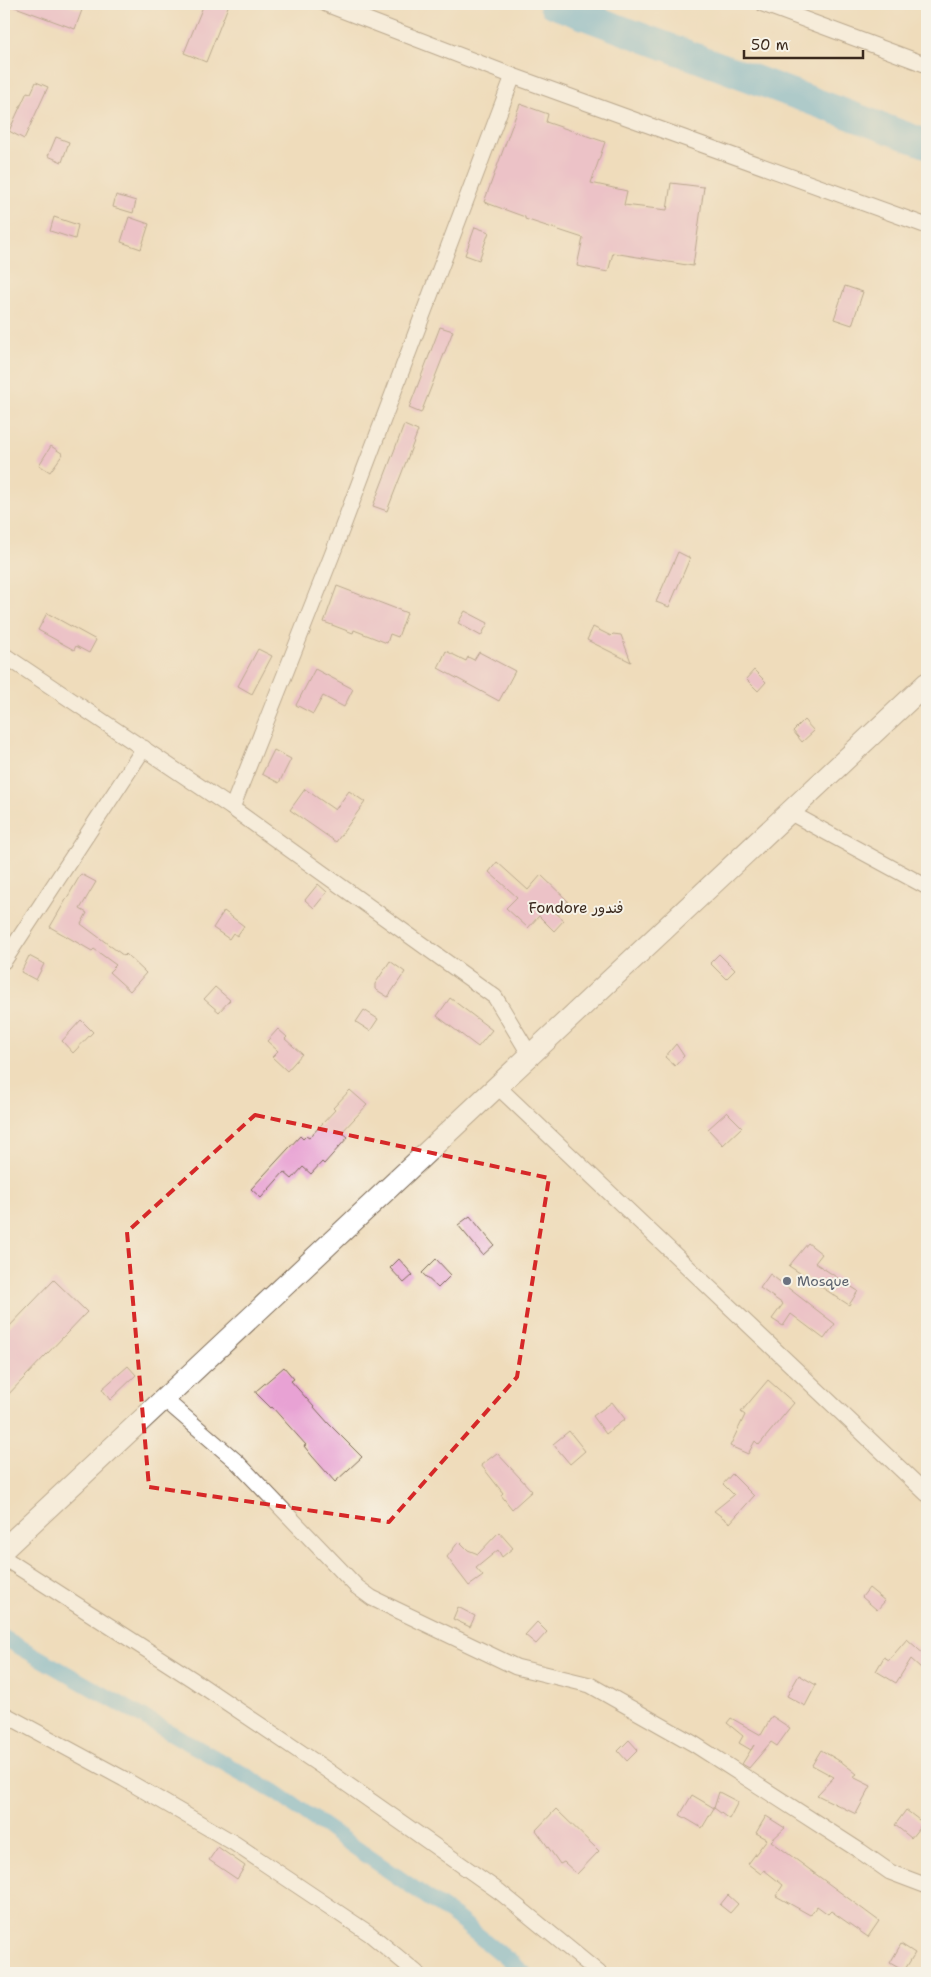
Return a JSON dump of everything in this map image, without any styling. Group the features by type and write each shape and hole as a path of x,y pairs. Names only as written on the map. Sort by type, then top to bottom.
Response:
{"main road":[{"path":"4,1549 927,683"}],"street":[{"path":"326,4 513,76 927,226"},
{"path":"763,4 927,66"},
{"path":"232,808 332,555 513,76"},
{"path":"4,655 232,808 495,997 530,1055"},
{"path":"4,961 144,748"},
{"path":"789,812 927,887"},
{"path":"497,1086 927,1494"},
{"path":"164,1399 237,1462 357,1587 372,1598 516,1667 590,1686 694,1744 890,1872 927,1886"},
{"path":"4,1558 192,1679 324,1768 500,1892 599,1973"},
{"path":"4,1714 124,1779 234,1844 370,1934 417,1973"}],"highlighted area":[{"path":"255,1115 549,1178 517,1377 389,1522 149,1487 127,1232"}],"building":[{"path":"10,4 64,4 82,10 75,29"},
{"path":"204,4 229,4 206,62 184,53"},
{"path":"36,82 48,87 24,139 9,131 27,92 31,93"},
{"path":"520,104 548,114 546,122 605,142 591,183 627,191 624,205 667,210 671,183 704,187 693,266 613,253 608,272 577,266 583,238 525,219 525,217 484,202"},
{"path":"56,137 69,142 62,162 48,156"},
{"path":"116,195 136,201 133,213 113,207"},
{"path":"54,217 78,225 75,239 50,231"},
{"path":"129,217 149,224 141,249 121,242"},
{"path":"475,227 489,232 479,260 465,255"},
{"path":"845,286 863,292 852,325 834,319"},
{"path":"440,327 453,331 421,413 409,408"},
{"path":"404,425 418,431 387,511 373,506"},
{"path":"51,446 63,454 50,472 39,465"},
{"path":"678,552 690,558 669,607 656,602"},
{"path":"337,586 407,613 398,637 390,634 387,643 354,630 353,633 324,622"},
{"path":"465,611 488,623 481,636 458,623"},
{"path":"47,613 96,640 89,653 76,646 74,650 38,630"},
{"path":"593,627 611,636 613,634 621,635 631,662 587,640"},
{"path":"258,649 272,656 252,694 238,686"},
{"path":"446,651 466,661 468,657 474,660 479,652 515,671 499,701 438,668"},
{"path":"315,669 353,689 344,707 323,696 313,714 296,705"},
{"path":"754,670 766,682 758,691 746,679"},
{"path":"804,720 814,731 802,742 793,731"},
{"path":"274,750 291,759 279,783 262,774"},
{"path":"305,789 335,810 349,791 365,802 336,842 290,810"},
{"path":"497,862 528,890 541,875 568,901 556,913 564,920 554,931 539,916 528,928 506,908 517,897 489,872"},
{"path":"81,874 96,882 80,909 87,913 81,924 124,956 126,954 146,973 130,991 109,972 116,965 94,949 92,951 50,927"},
{"path":"318,884 327,892 314,908 305,900"},
{"path":"224,911 244,926 237,936 233,933 229,939 213,928"},
{"path":"719,954 735,970 726,979 710,963"},
{"path":"29,956 44,964 36,980 21,972"},
{"path":"390,961 405,972 388,997 375,989 375,984"},
{"path":"215,987 230,1000 219,1012 204,999"},
{"path":"450,998 492,1030 478,1047 437,1016"},
{"path":"364,1010 378,1019 370,1031 356,1022"},
{"path":"81,1020 93,1032 73,1053 62,1041"},
{"path":"278,1029 287,1037 285,1039 302,1054 287,1071 272,1057 278,1051 267,1041"},
{"path":"676,1044 684,1056 675,1066 665,1057"},
{"path":"350,1090 367,1105 342,1132 348,1137 324,1164 322,1162 311,1174 303,1167 292,1179 284,1172 261,1198 251,1189 300,1136 303,1139 306,1136 309,1138 335,1110 333,1108"},
{"path":"727,1112 742,1127 723,1145 708,1129"},
{"path":"470,1216 494,1245 483,1255 458,1225"},
{"path":"808,1243 822,1254 815,1263 858,1291 849,1305 789,1266"},
{"path":"399,1259 413,1275 404,1283 390,1268"},
{"path":"436,1259 451,1275 438,1288 422,1273"},
{"path":"770,1274 835,1324 824,1339 791,1314 783,1326 772,1319 783,1304 760,1288"},
{"path":"54,1280 87,1312 4,1399 4,1332"},
{"path":"128,1366 136,1375 110,1400 102,1389"},
{"path":"284,1367 294,1379 291,1381 329,1424 362,1457 335,1482 304,1446 306,1445 272,1407 256,1393"},
{"path":"768,1380 794,1403 759,1445 755,1441 748,1454 730,1446 745,1415 741,1412"},
{"path":"612,1402 625,1419 606,1434 593,1416"},
{"path":"569,1431 585,1451 570,1464 553,1444"},
{"path":"497,1453 532,1491 512,1509 501,1495 503,1493 481,1465"},
{"path":"732,1474 754,1496 730,1523 714,1511 734,1495 723,1484"},
{"path":"499,1532 513,1548 502,1557 498,1550 476,1568 483,1576 469,1586 447,1557 459,1541 468,1550 478,1554"},
{"path":"869,1588 885,1601 877,1610 862,1597"},
{"path":"458,1607 475,1616 470,1627 453,1619"},
{"path":"537,1622 547,1632 536,1644 525,1635"},
{"path":"907,1639 927,1657 927,1661 921,1668 911,1659 896,1683 876,1671 884,1657 889,1660"},
{"path":"799,1675 816,1685 805,1706 787,1696"},
{"path":"772,1716 790,1728 777,1746 771,1742 749,1768 742,1764 751,1750 739,1743 743,1736 727,1723 731,1718 761,1735"},
{"path":"629,1740 638,1750 627,1761 618,1751"},
{"path":"821,1750 857,1774 853,1777 871,1786 856,1814 817,1795 834,1777 812,1765"},
{"path":"719,1792 738,1802 729,1819 714,1808"},
{"path":"692,1795 714,1808 702,1828 680,1815"},
{"path":"556,1809 599,1851 577,1874 564,1862 560,1864 536,1830"},
{"path":"906,1810 923,1823 911,1838 895,1825"},
{"path":"766,1816 785,1828 771,1841 879,1921 868,1937 831,1911 828,1914 817,1906 810,1915 776,1896 783,1885 764,1870 761,1874 748,1864 767,1839 756,1833"},
{"path":"218,1847 245,1866 237,1879 209,1860"},
{"path":"728,1895 738,1904 730,1913 720,1905"},
{"path":"901,1944 915,1953 904,1971 890,1963"}],"waterway":[{"path":"553,4 927,144"},
{"path":"4,1638 275,1792 457,1918 524,1973"}],"place":[{"name":"Mosque","path":"787,1281"}],"district":[{"name":"Fondore فندور","path":"576,908"}]}
